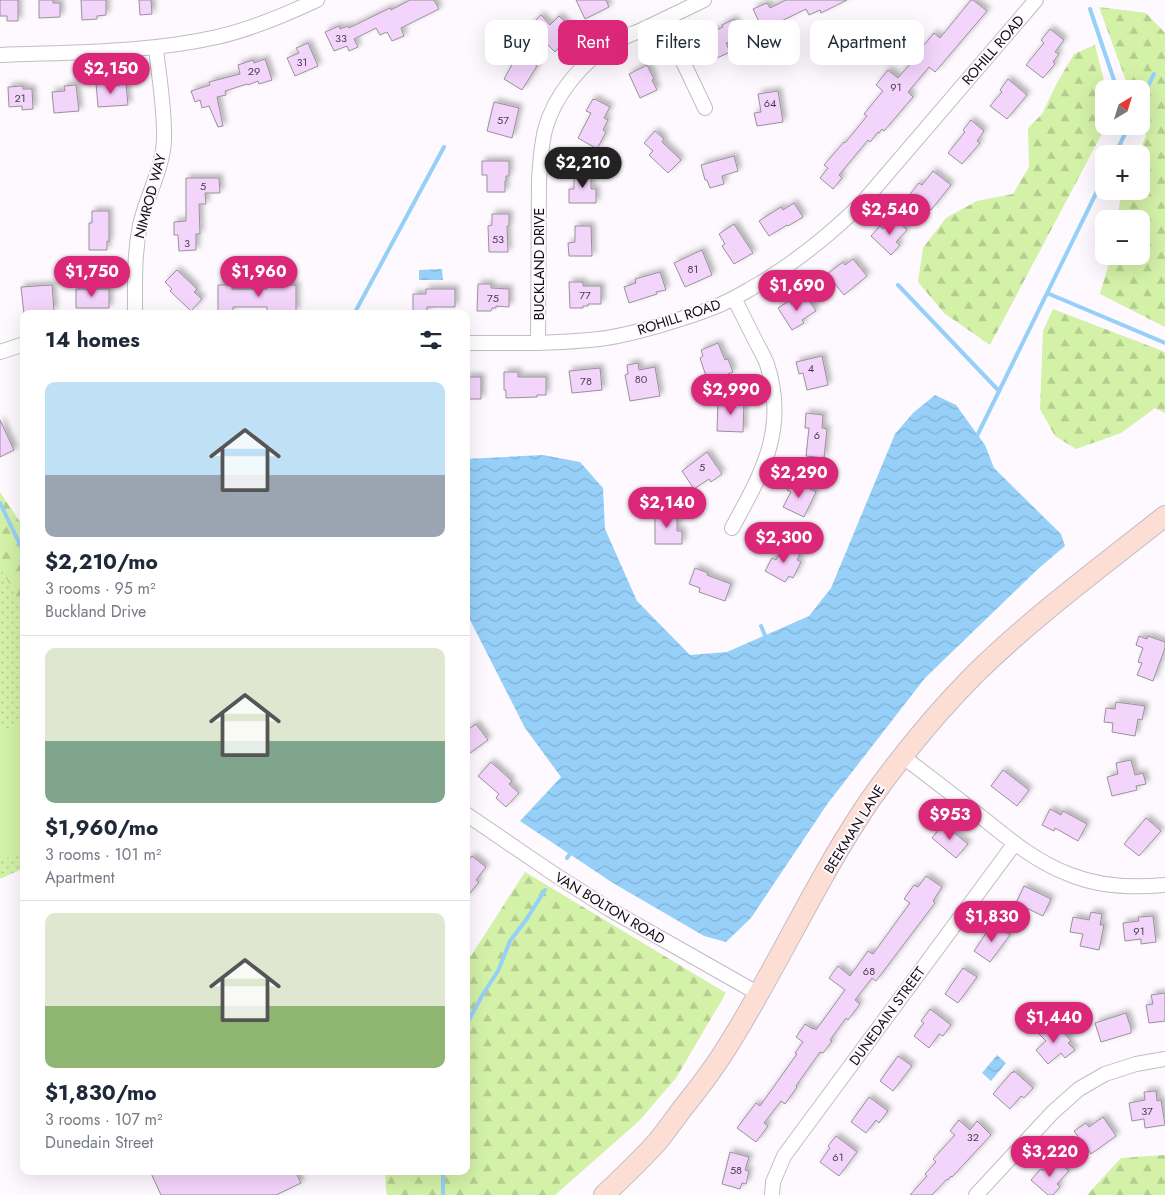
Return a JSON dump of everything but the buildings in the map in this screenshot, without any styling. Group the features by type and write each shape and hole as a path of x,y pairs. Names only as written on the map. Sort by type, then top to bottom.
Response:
{"street":[{"path":"0,55 156,48 218,37 253,27 286,15 317,0"},
{"name":"BUCKLAND DRIVE","path":"663,20 704,0"},
{"name":"ROHILL ROAD","path":"470,343 566,342 640,331 674,322 723,304 775,274 820,242 862,202 1035,0"},
{"name":"BUCKLAND DRIVE","path":"538,343 539,180 540,153 545,128 564,90 578,72 595,56 615,42 638,31"},
{"name":"NIMROD WAY","path":"135,310 135,259 140,224 161,158 164,141 156,48"},
{"path":"684,65 705,108"},
{"path":"732,528 764,466 774,428 772,383 766,362 734,298"},
{"path":"0,352 20,345"},
{"name":"BEEKMAN LANE","path":"604,1195 658,1141 729,1045 834,858 870,800 902,756 942,708 983,667 1055,604 1165,516"},
{"path":"902,756 1044,863 1071,876 1097,883 1142,887 1165,885"},
{"name":"VAN BOLTON ROAD","path":"470,817 609,909 759,994"},
{"name":"DUNEDAIN STREET","path":"772,1195 774,1182 784,1156 1015,843"},
{"path":"976,1195 1053,1112 1079,1089 1105,1074 1136,1064 1165,1059"}],"green space":[{"path":"1099,7 1146,13 1165,33 1165,327 1100,294 1108,265 1150,265 1150,210 1118,210 1120,200 1150,200 1150,145 1142,145 1146,135 1150,135 1150,80 1126,80"},
{"path":"1095,45 1104,80 1095,80 1095,135 1101,135 990,345 944,313 918,282 923,248 946,218 977,201 1013,194 1029,167 1028,128 1042,114 1074,54"},
{"path":"1053,309 1165,352 1165,413 1155,408 1121,433 1076,449 1055,436 1040,409 1043,331"},
{"path":"0,492 20,522 20,654 0,616"},
{"path":"0,567 20,604 20,870 0,879"},
{"path":"20,723 20,852 0,861 0,732"},
{"path":"525,872 726,993 676,1078 639,1121 555,1195 387,1195 385,1175 470,1175 471,956"},
{"path":"1165,1155 1165,1195 1087,1195 1121,1158"}],"water":[{"path":"442,269 443,280 419,280 419,270"},
{"path":"935,395 956,405 985,445 994,468 1061,534 1065,546 1039,568 925,678 828,803 751,918 726,942 704,936 613,883 520,821 561,777 525,728 470,620 470,459 543,455 580,462 603,488 605,529 637,601 690,655 727,652 809,616 831,588 895,434 913,413"},
{"path":"997,1055 1006,1063 991,1081 982,1073"}],"waterway":[{"path":"1090,9 1114,80"},
{"path":"1150,82 1154,74"},
{"path":"1120,145 1124,135"},
{"path":"356,310 444,147"},
{"path":"976,438 1095,195"},
{"path":"898,285 999,391"},
{"path":"1047,293 1165,343"},
{"path":"0,503 20,545"},
{"path":"761,626 767,640"},
{"path":"567,858 572,851"},
{"path":"470,1018 498,971 510,941 545,890"},
{"path":"443,1175 443,1195"}]}
